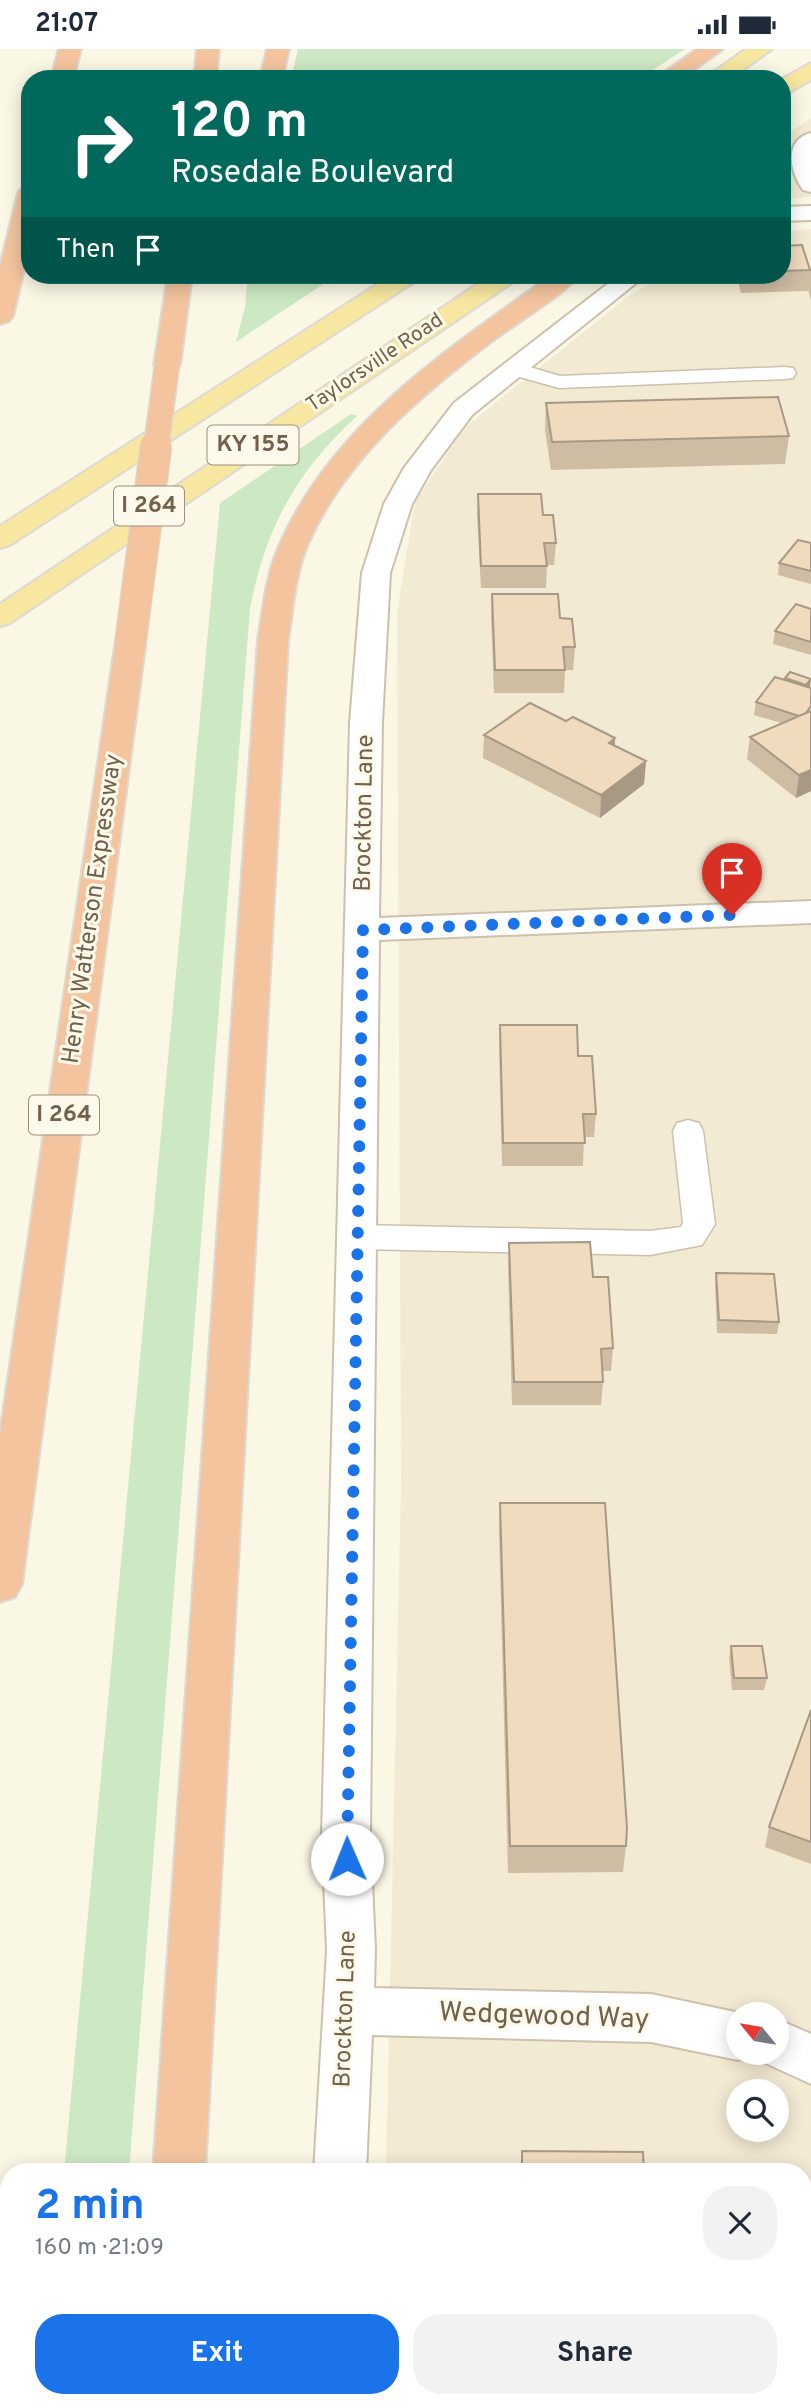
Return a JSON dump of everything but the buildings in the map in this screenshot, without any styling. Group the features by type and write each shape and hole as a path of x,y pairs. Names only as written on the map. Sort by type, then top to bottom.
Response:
{"highway":[{"path":"64,70 70,49"},
{"path":"206,70 208,49"},
{"path":"273,70 278,49"},
{"path":"680,70 712,49"},
{"path":"0,316 21,230"},
{"name":"Henry Watterson Expressway","path":"0,1584 179,284"},
{"path":"173,331 195,284"},
{"path":"180,2163 273,640 281,586 292,548 311,511 334,473 367,432 441,368 555,284"}],"main road":[{"path":"729,70 761,49"},
{"path":"791,83 811,70"},
{"name":"KY 155","path":"0,539 394,284"},
{"name":"Taylorsville Road","path":"0,617 494,284"}],"street":[{"path":"811,140 803,148 800,158 811,185"},
{"path":"791,214 811,213"},
{"name":"Brockton Lane","path":"340,2163 351,1950 346,1836 366,723 376,573 398,504 418,468 463,409 622,284"},
{"path":"363,930 811,912"},
{"name":"Wedgewood Way","path":"348,2011 651,2018 726,2034"},
{"path":"789,2049 811,2060"}],"lane":[{"path":"513,368 559,383 785,373"},
{"path":"357,1237 650,1243 691,1237 699,1224 688,1131"}],"shaded area":[{"path":"811,118 811,197 791,198 791,132"},
{"path":"811,229 811,2163 386,2163 401,1480 397,612 415,502 464,428 626,298 649,284 791,284 791,231"}],"green space":[{"path":"298,49 685,49 653,70 293,70"},
{"path":"247,284 323,284 236,342 245,307"},
{"path":"351,414 357,416 317,458 287,503 265,552 250,608 130,2163 65,2163 220,503"}],"route":[{"path":"347,1859 363,930 732,915"}]}
